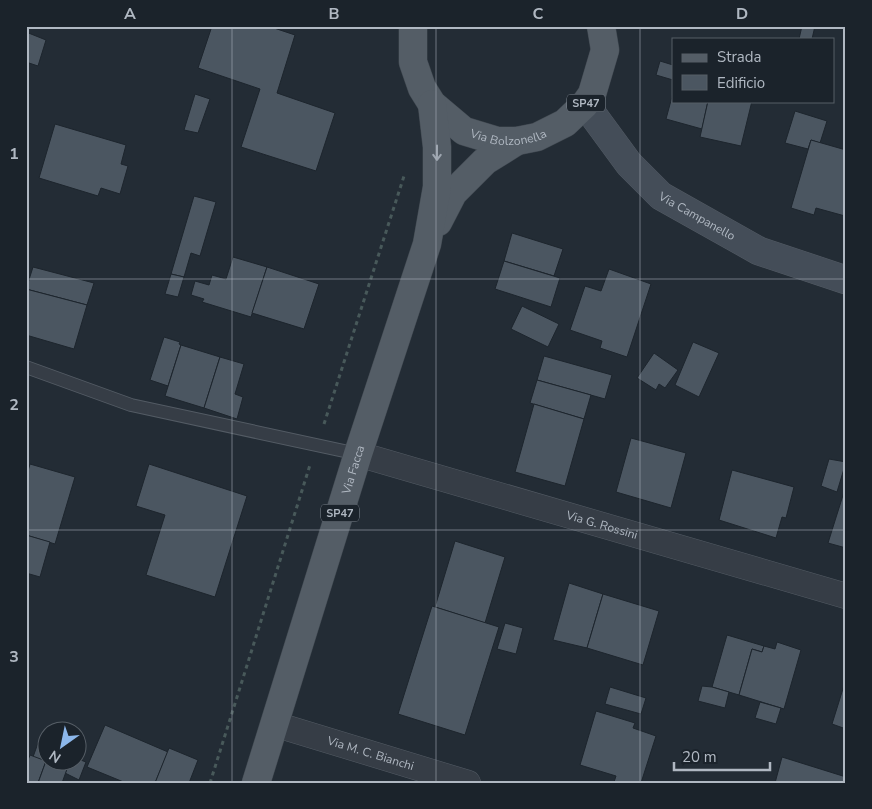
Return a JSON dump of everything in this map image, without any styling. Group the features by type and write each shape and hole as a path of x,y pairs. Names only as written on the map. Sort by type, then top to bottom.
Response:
{"main road":[{"name":"Via Bolzonella","path":"413,26 413,62 422,88 432,104 464,131 497,141 517,141 537,137 565,123 585,104 592,94 605,50 601,26"},
{"name":"Via Facca","path":"256,783 358,454 427,244 437,187 437,147 432,104"},
{"name":"Via Campanello","path":"585,104 629,164 661,196 759,251 846,280"},
{"name":"Via Facca","path":"427,244 453,193 485,161 517,141"}],"street":[{"name":"Via G. Rossini","path":"358,454 846,596"},
{"name":"Via M. C. Bianchi","path":"274,724 468,783"}],"lane":[{"path":"26,367 131,405 358,454"}],"path":[{"path":"210,783 404,176"}],"building":[{"path":"212,26 268,26 295,35 277,93 335,113 316,171 241,147 260,89 198,68"},
{"path":"802,26 815,26 812,38 799,38"},
{"path":"26,32 46,40 38,66 26,62"},
{"path":"660,61 672,65 672,80 656,75"},
{"path":"195,94 210,99 198,133 184,130"},
{"path":"672,97 672,102 708,102 702,129 666,119"},
{"path":"708,102 752,102 741,146 700,137"},
{"path":"795,111 827,121 820,143 811,140 808,149 785,143"},
{"path":"55,124 126,145 121,164 128,166 120,194 101,188 98,196 39,178"},
{"path":"811,140 846,150 845,216 816,208 814,215 791,208"},
{"path":"194,196 216,202 200,256 191,253 184,277 171,274"},
{"path":"512,233 563,249 554,276 504,261"},
{"path":"233,257 267,267 251,317 202,302 204,299 191,295 195,281 209,285 212,275 226,279"},
{"path":"504,261 560,278 551,307 495,289"},
{"path":"33,267 94,283 87,305 26,289"},
{"path":"267,267 319,284 304,329 252,313"},
{"path":"609,269 651,284 627,357 600,348 602,341 570,330 585,286 601,291"},
{"path":"171,274 184,277 178,297 165,294"},
{"path":"26,289 87,305 74,349 26,335"},
{"path":"522,306 559,324 548,347 511,329"},
{"path":"164,337 180,342 179,344 181,345 168,386 150,380"},
{"path":"693,342 719,353 699,397 675,385"},
{"path":"181,345 220,357 204,408 165,396"},
{"path":"654,353 678,370 665,388 659,384 656,390 637,378"},
{"path":"544,356 612,375 605,399 537,380"},
{"path":"220,357 244,364 235,394 243,397 237,419 204,408"},
{"path":"537,380 591,395 584,419 530,403"},
{"path":"534,404 584,419 565,486 515,472"},
{"path":"631,438 686,453 671,508 616,492"},
{"path":"829,459 846,462 837,492 821,486"},
{"path":"30,464 75,477 55,544 26,535 26,478"},
{"path":"149,464 247,496 215,597 146,575 165,515 136,506"},
{"path":"732,470 794,487 786,518 782,517 776,538 719,520"},
{"path":"844,492 846,492 846,548 828,543"},
{"path":"26,535 50,542 40,577 26,573"},
{"path":"455,541 505,557 485,623 435,607"},
{"path":"569,583 603,594 587,648 553,640"},
{"path":"603,594 659,611 643,665 587,648"},
{"path":"432,606 499,627 465,735 398,714"},
{"path":"505,623 523,628 516,654 497,649"},
{"path":"727,635 764,646 762,652 752,649 739,695 712,687"},
{"path":"777,642 801,650 784,709 739,695 752,649 762,652 764,646 775,649"},
{"path":"846,679 846,729 832,724"},
{"path":"702,686 729,692 725,708 698,701"},
{"path":"610,687 646,698 641,714 605,704"},
{"path":"760,702 781,708 776,724 755,718"},
{"path":"596,711 635,723 633,728 656,736 641,783 617,783 614,782 616,776 580,765"},
{"path":"105,725 168,752 155,783 126,783 88,767"},
{"path":"38,743 38,759 33,757"},
{"path":"169,748 198,760 189,783 155,783"},
{"path":"30,755 38,758 38,772 42,772 38,783 26,783 26,765"},
{"path":"782,757 846,777 846,783 775,783"},
{"path":"42,772 66,772 62,783 38,783"},
{"path":"66,772 82,772 79,780"}]}
